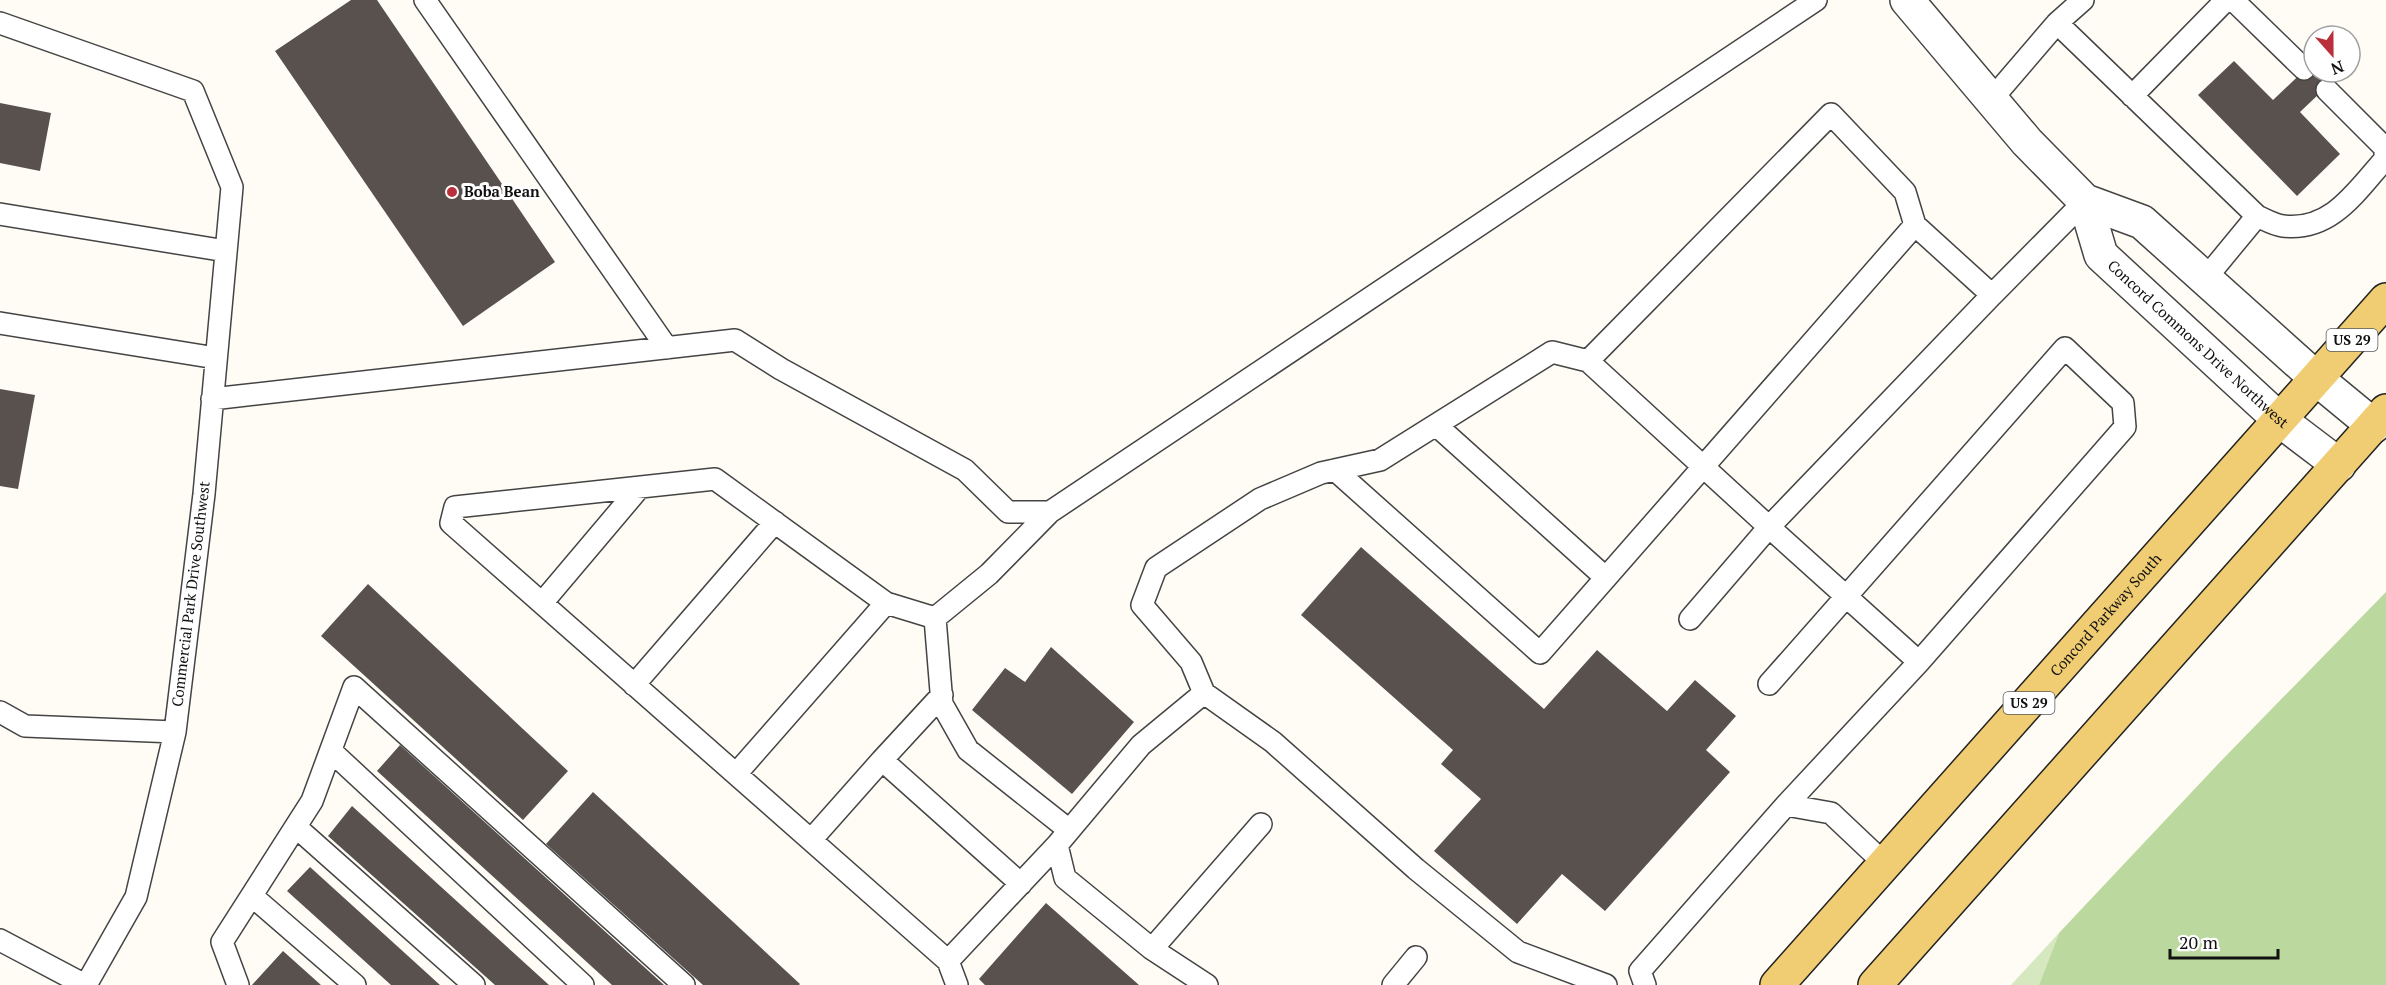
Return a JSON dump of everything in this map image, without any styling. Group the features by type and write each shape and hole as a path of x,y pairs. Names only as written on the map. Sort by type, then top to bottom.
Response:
{"main road":[{"name":"Concord Parkway South","path":"1777,985 2281,421 2386,300"},
{"path":"1875,985 2380,419"}],"street":[{"name":"Concord Commons Drive Northwest","path":"1907,0 1991,100 2085,201 2101,255 2281,421 2339,465"},
{"name":"Concord Commons Drive Northwest","path":"2085,201 2142,222 2317,379 2380,419"}],"lane":[{"path":"425,0 667,348"},
{"path":"935,618 989,574 1050,512 1816,0"},
{"path":"1991,100 2057,24 2083,0"},
{"path":"2132,96 2226,0"},
{"path":"2233,0 2302,67"},
{"name":"Commercial Park Drive Southwest","path":"0,23 193,91 232,187 212,399 175,732 136,897 86,985"},
{"path":"2057,24 2257,216 2282,226 2310,224 2326,220 2339,211 2386,158 2384,147 2327,90"},
{"path":"1588,361 1831,114 1905,192 1916,225 1992,295"},
{"path":"1690,619 1769,527 2085,201"},
{"path":"0,214 226,251"},
{"path":"2205,279 2257,216"},
{"path":"1335,470 1540,653 1916,225"},
{"path":"0,323 216,358"},
{"path":"212,399 735,340 781,369 965,470 1008,512 1050,512"},
{"path":"1645,985 1640,971 1786,805 1919,662 2125,427 2123,403 2065,348 1769,684"},
{"path":"1606,985 1518,952 1416,869 1273,742 1204,693 1191,662 1142,605 1156,568 1260,499 1321,473 1380,460 1552,352 1588,361 1919,662"},
{"path":"1436,425 1606,578"},
{"path":"935,618 886,603 715,479 454,507 450,523 948,961 957,985"},
{"path":"542,603 640,487"},
{"path":"634,685 775,522"},
{"path":"736,774 886,603"},
{"path":"935,618 942,704 968,750 1063,838 1065,878 1152,949 1207,985"},
{"path":"238,985 222,942 312,801 354,687 684,985"},
{"path":"948,961 1063,838 1141,745 1204,693"},
{"path":"811,840 942,695"},
{"path":"0,712 25,726 175,732"},
{"path":"331,751 583,985"},
{"path":"882,759 1020,884"},
{"path":"1786,805 1831,813 1885,864"},
{"path":"1152,949 1261,824"},
{"path":"296,827 474,985"},
{"path":"252,896 355,985"},
{"path":"0,940 86,985"},
{"path":"1393,985 1416,957"}],"green space":[{"path":"2386,592 2386,985 2039,985 2059,933 2220,762"},
{"path":"2059,933 2039,985 2011,985"}],"building":[{"path":"351,0 377,0 555,262 463,326 275,51"},
{"path":"2234,61 2273,100 2302,72 2302,84 2329,84 2300,112 2340,154 2297,196 2198,95"},
{"path":"0,103 51,113 40,171 0,163"},
{"path":"0,389 35,395 18,489 0,486"},
{"path":"1361,547 1544,709 1597,650 1667,711 1695,680 1736,716 1706,750 1730,772 1605,911 1562,874 1517,924 1434,851 1481,799 1441,764 1453,750 1301,615"},
{"path":"368,584 568,771 523,820 321,636"},
{"path":"1051,647 1134,722 1072,794 972,710 1005,668 1025,682"},
{"path":"400,745 664,985 612,985 377,771"},
{"path":"593,792 800,984 703,985 546,844"},
{"path":"352,806 549,985 495,985 328,836"},
{"path":"310,867 440,985 391,985 287,891"},
{"path":"1046,903 1139,985 985,985 979,979"},
{"path":"283,951 321,985 252,985"}],"place":[{"name":"Boba Bean","path":"452,192"}]}
